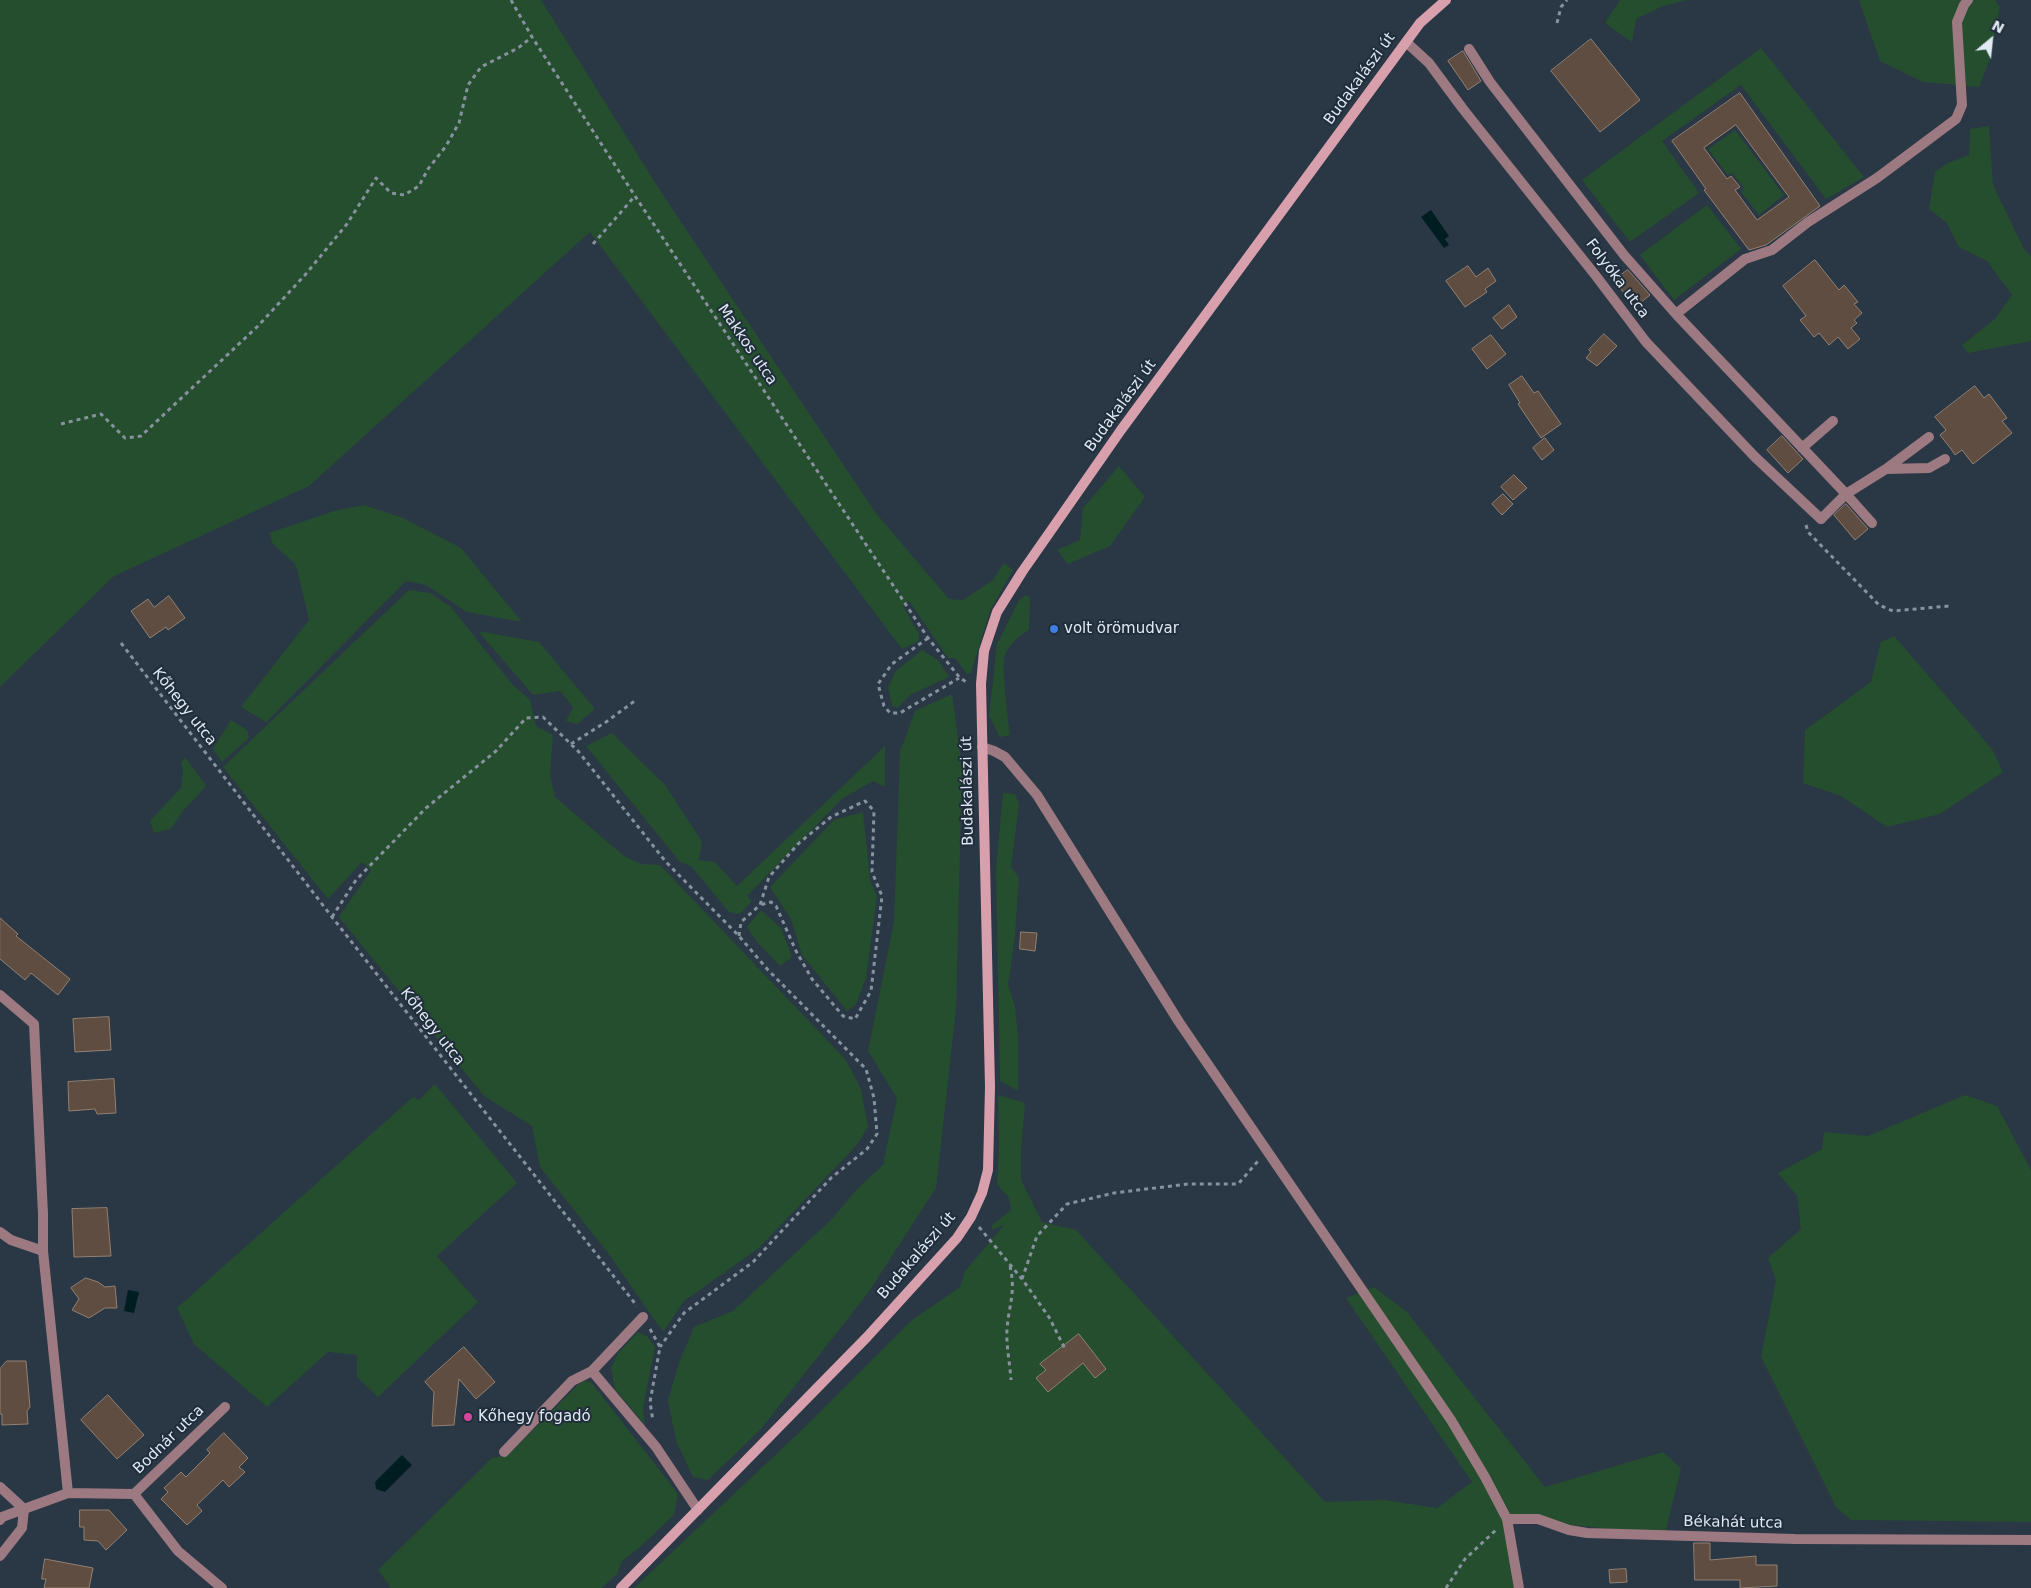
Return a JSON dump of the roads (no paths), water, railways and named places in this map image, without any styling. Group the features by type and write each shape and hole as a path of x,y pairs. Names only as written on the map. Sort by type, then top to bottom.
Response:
{"main road":[{"name":"Budakalászi út","path":"620,1588 867,1337 957,1238 971,1217 982,1193 988,1170 990,1087 981,684 984,651 997,612 1022,572 1121,430 1420,23 1446,0"}],"street":[{"path":"1676,314 1745,259 1772,250 1808,222 1877,178 1956,119 1962,105 1957,22 1968,0"},
{"name":"Folyóka utca","path":"1406,42 1429,63 1462,109 1596,276 1646,342 1755,457 1821,519 1846,494"},
{"path":"1469,49 1490,82 1624,255 1676,314 1872,523"},
{"path":"1802,448 1832,421"},
{"path":"1846,494 1886,469 1929,437"},
{"path":"1886,469 1929,468 1945,460"},
{"path":"982,747 994,750 1005,757 1037,795 1179,1022 1451,1420 1493,1491 1507,1519 1519,1588"},
{"path":"0,996 34,1024 43,1251 68,1492"},
{"path":"0,1232 10,1240 43,1251"},
{"path":"504,1452 572,1381 592,1371 643,1317"},
{"path":"592,1371 656,1447 698,1510"},
{"name":"Bodnár utca","path":"134,1494 224,1407"},
{"path":"0,1487 24,1509"},
{"path":"0,1520 2,1517 68,1492 134,1494 178,1551 222,1588"},
{"path":"0,1556 22,1528 24,1509"},
{"name":"Békahát utca","path":"1507,1519 1538,1519 1570,1530 1587,1533 1699,1538 2031,1540"}],"place":[{"name":"volt örömudvar","path":"1054,629"},
{"name":"Kőhegy fogadó","path":"468,1417"}]}
